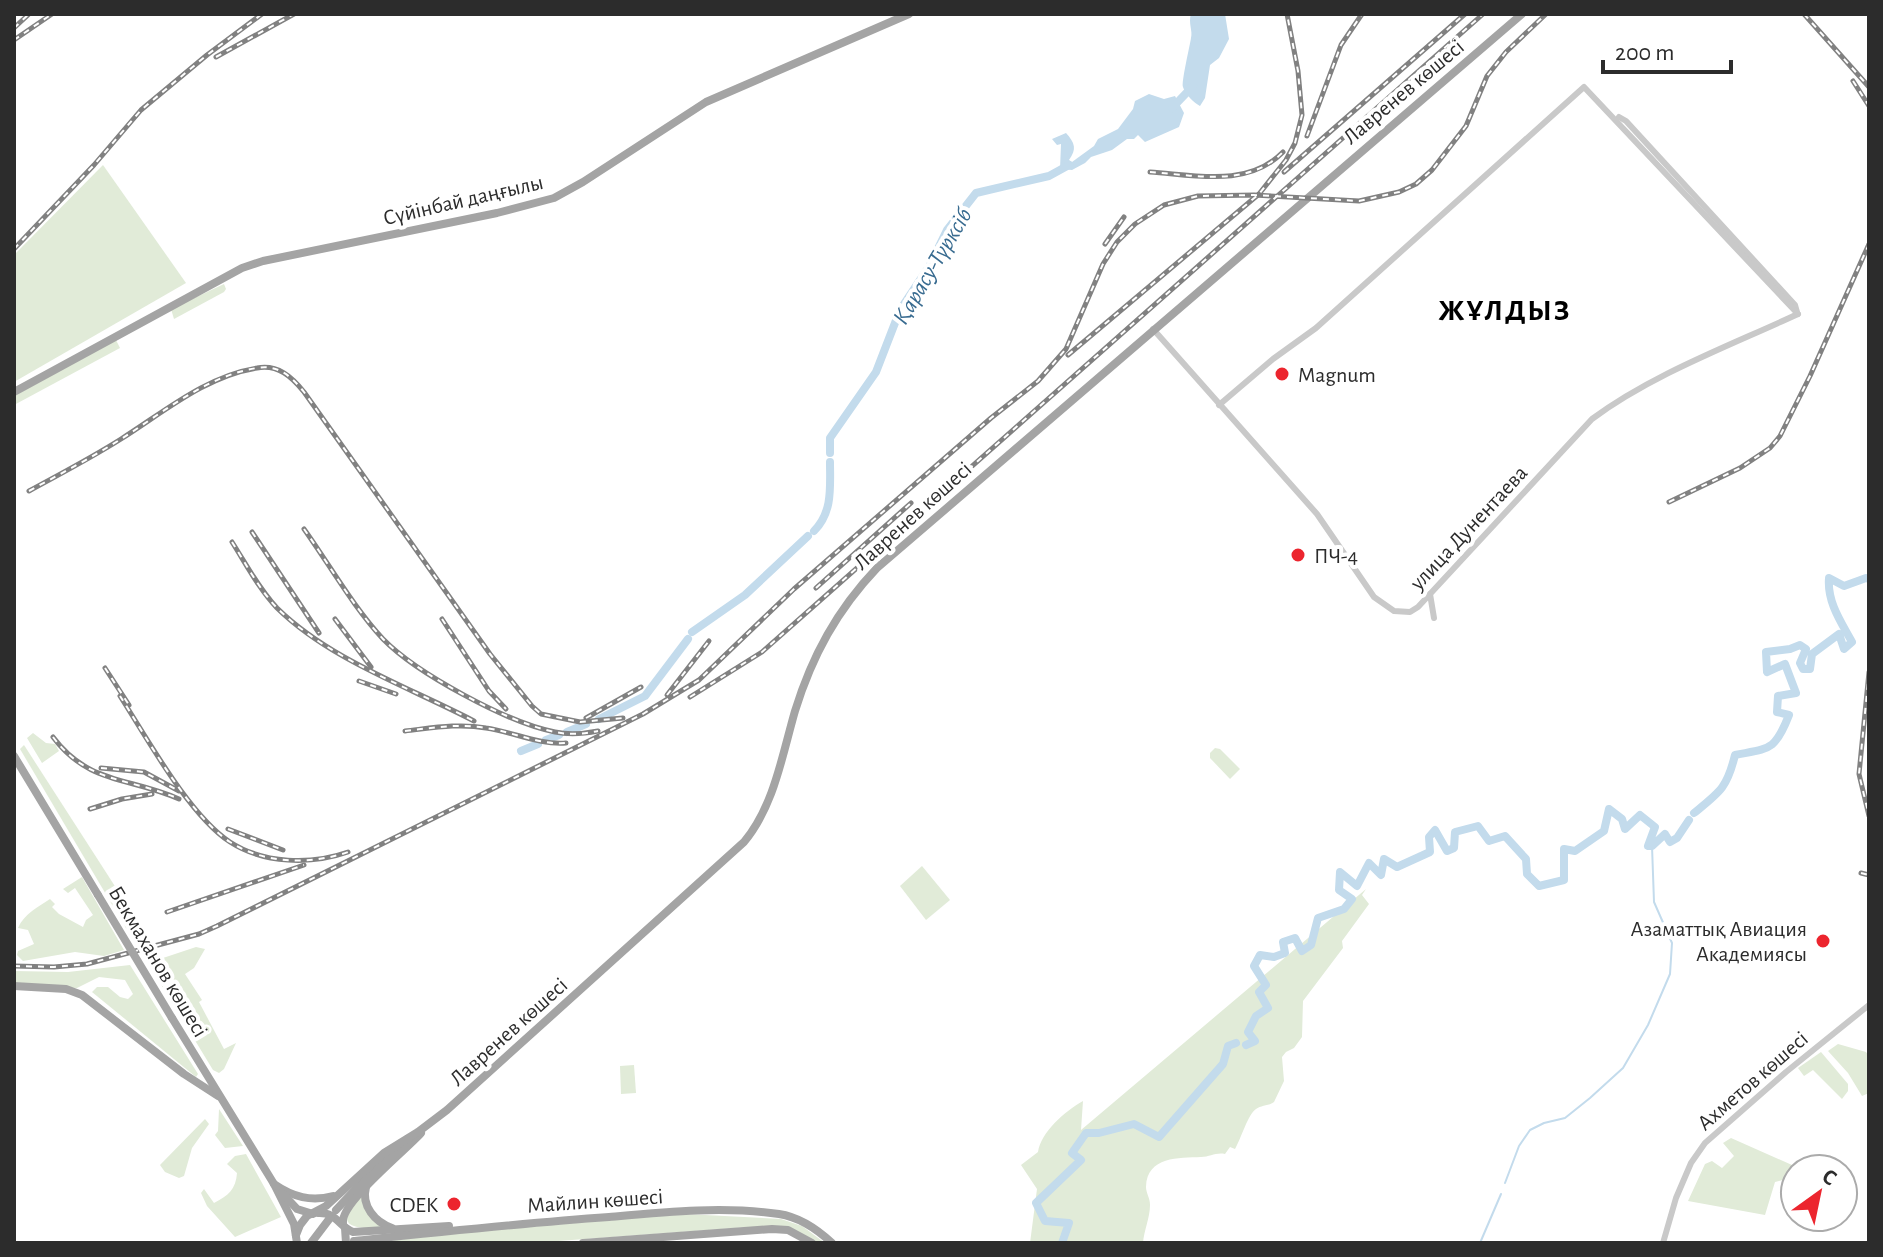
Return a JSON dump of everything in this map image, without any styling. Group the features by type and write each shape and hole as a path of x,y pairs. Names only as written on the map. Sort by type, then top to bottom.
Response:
{"main road":[{"name":"Сүйінбай даңғылы","path":"14,392 242,268 554,198 706,102 909,14"},
{"name":"Лавренев көшесі","path":"344,1225 342,1218 346,1209 433,1121 754,830 772,790 815,658 826,634 861,585 887,559 1153,329 1522,14"},
{"name":"Бекмаханов көшесі","path":"14,756 274,1184 291,1218 296,1240"},
{"path":"14,986 76,992 223,1099"},
{"path":"193,1080 202,1079 203,1067"},
{"name":"Лавренев көшесі","path":"296,1240 303,1220 384,1153 433,1121"},
{"path":"336,1210 367,1177 418,1132"},
{"name":"Бекмаханов көшесі","path":"274,1184 297,1209 328,1213 353,1232 485,1226"},
{"path":"274,1184 294,1195 311,1199 338,1194"},
{"path":"368,1185 365,1200 373,1216 383,1225 397,1229"},
{"name":"Майлин көшесі","path":"349,1240 649,1213 716,1211 779,1214 807,1224 832,1243"},
{"path":"311,1243 330,1218"},
{"path":"344,1225 349,1240"},
{"name":"Майлин көшесі","path":"583,1243 772,1229 788,1230 812,1243"}],"street":[{"name":"улица Дунентаева","path":"1153,329 1219,405 1317,514 1374,597 1394,611 1410,612 1592,419 1609,406 1669,374 1798,314 1584,87 1316,328 1273,359 1219,405"},
{"path":"1430,593 1434,618"},
{"name":"Ахметов көшесі","path":"1663,1243 1676,1198 1691,1163 1705,1143 1869,1005"}],"green space":[{"path":"103,165 186,283 14,382 14,255"},
{"path":"224,284 224,292 174,319 171,309"},
{"path":"116,340 120,348 14,405 14,396"},
{"path":"33,733 46,743 55,744 59,751 42,763 27,738"},
{"path":"24,745 138,922 141,936 133,940 20,749"},
{"path":"1215,748 1220,749 1240,769 1230,779 1210,758"},
{"path":"922,866 950,900 926,920 900,886"},
{"path":"82,877 124,950 104,956 75,952 23,961 17,955 18,951 34,944 28,930 18,928 28,915 50,899 55,904 52,907 59,914 83,927 93,915 75,888 68,893 63,889"},
{"path":"1366,889 1362,895 1369,904 1342,941 1343,948 1303,1001 1302,1037 1282,1057 1284,1081 1274,1102 1253,1112 1235,1149 1230,1147 1225,1154 1166,1161 1152,1169 1146,1187 1150,1205 1143,1243 1030,1243 1037,1189 1021,1165 1038,1152 1044,1137 1055,1123 1083,1101 1081,1130"},
{"path":"196,947 205,949 194,968 185,974 202,1000 199,1002 224,1049 236,1043 219,1073 213,1070 148,963"},
{"path":"130,965 198,1074 196,1077 92,992 97,987 108,987 120,997 128,999 133,994 125,980 99,977 77,988 14,985 14,971 68,972"},
{"path":"1838,1044 1866,1052 1869,1056 1869,1093 1862,1096 1848,1073 1828,1051"},
{"path":"1821,1052 1848,1084 1848,1091 1842,1099 1813,1070 1804,1076 1798,1068"},
{"path":"634,1065 636,1093 621,1094 620,1066"},
{"path":"219,1109 243,1146 225,1148 215,1135"},
{"path":"205,1119 209,1124 192,1148 184,1176 179,1178 165,1172 160,1165"},
{"path":"1731,1138 1779,1159 1779,1181 1775,1182 1765,1215 1688,1201 1705,1164 1712,1161 1722,1168 1734,1156 1723,1143"},
{"path":"246,1154 281,1217 235,1237 207,1206 201,1193 204,1189 214,1203 227,1195 233,1188 237,1173 227,1164 235,1156"},
{"path":"362,1193 384,1228 362,1228 349,1224 348,1213"},
{"path":"685,1214 781,1219 802,1226 825,1243 816,1243 798,1232 749,1227 531,1243 369,1243 467,1232"}],"water":[{"path":"1191,14 1225,14 1229,39 1219,58 1210,65 1205,98 1200,106 1183,87"},
{"path":"1149,94 1164,99 1175,96 1184,113 1179,127 1145,142 1138,135 1112,150 1091,157 1072,170 1060,169 1061,144 1057,145 1052,139 1066,133 1074,146 1069,160 1072,162 1094,146 1098,139 1118,129 1133,109 1135,101"}],"waterway":[{"name":"Қарасу-Түрксіб","path":"1172,108 1193,86"},
{"name":"Қарасу-Түрксіб","path":"830,453 830,438 876,372 900,310 930,265 947,230 976,193 1049,176 1069,165"},
{"name":"Қарасу-Түрксіб","path":"814,531 825,516 830,490 830,462"},
{"name":"Қарасу-Түрксіб","path":"692,632 745,595 808,536"},
{"path":"1694,813 1721,788 1735,755 1770,746 1784,727 1789,715 1777,712 1778,696 1796,693 1785,664 1767,672 1766,652 1800,645 1806,649 1800,663 1803,669 1810,669 1812,654 1839,634 1844,649 1852,642 1832,604 1829,578 1844,586 1869,579"},
{"name":"Қарасу-Түрксіб","path":"599,719 645,696 688,639"},
{"name":"Қарасу-Түрксіб","path":"567,732 586,724"},
{"name":"Қарасу-Түрксіб","path":"546,740 559,735"},
{"name":"Қарасу-Түрксіб","path":"521,751 538,744"},
{"path":"1246,1045 1255,1041 1248,1032 1256,1016 1268,1008 1259,992 1266,985 1254,966 1260,955 1274,957 1285,953 1283,942 1295,938 1302,951 1311,945 1318,918 1344,909 1352,899 1339,890 1340,872 1357,886 1369,863 1381,875 1384,859 1397,867 1430,852 1429,837 1435,830 1447,851 1454,848 1455,832 1478,826 1489,841 1505,836 1526,859 1527,874 1539,886 1564,880 1564,849 1575,851 1604,831 1609,809 1622,819 1625,829 1640,815 1655,827 1648,846 1665,834 1670,842 1677,838 1689,820"},
{"path":"1505,1183 1519,1146 1530,1130 1565,1118 1590,1098 1623,1068 1648,1025 1670,974 1672,943 1654,902 1652,846"},
{"path":"1062,1243 1069,1223 1045,1221 1036,1203 1081,1160 1072,1153 1086,1133 1134,1124 1159,1137 1223,1064 1228,1046 1236,1043"},
{"path":"1480,1243 1501,1194"}],"railway":[{"path":"14,28 29,14"},
{"path":"14,40 52,14"},
{"path":"14,249 94,165 141,110 262,14"},
{"path":"216,57 294,14"},
{"path":"1068,355 1259,194 1286,160 1295,143 1302,115 1298,71 1287,14"},
{"path":"1307,136 1341,45 1362,14"},
{"path":"1284,172 1465,14"},
{"path":"690,697 762,652 1483,14"},
{"path":"14,966 87,964 199,934 643,714 699,680 794,589 1038,381 1066,349 1103,264 1117,242 1135,224 1164,205 1198,196 1254,195 1359,201 1399,192 1416,184 1432,170 1466,126 1487,76 1506,52 1546,14"},
{"path":"1804,14 1869,87"},
{"path":"1853,81 1869,106"},
{"path":"1150,172 1220,177 1237,175 1254,171 1283,152"},
{"path":"1105,244 1124,217"},
{"path":"1669,502 1740,468 1770,448 1780,436 1869,244"},
{"path":"29,491 110,446 203,387 238,372 265,367 278,370 304,392 490,654 532,706 541,714 580,722 623,718"},
{"path":"816,588 911,503"},
{"path":"304,529 372,627 417,667 489,708 535,727 566,734 598,731"},
{"path":"252,532 319,633"},
{"path":"232,542 270,601 298,626 345,658 474,721"},
{"path":"335,619 371,667"},
{"path":"442,619 489,691 506,709"},
{"path":"667,695 709,641"},
{"path":"105,668 129,705"},
{"path":"1869,672 1859,774 1869,816"},
{"path":"359,681 396,694"},
{"path":"586,718 641,687"},
{"path":"120,696 184,795 199,814 230,842 258,855 288,860 319,859 348,852"},
{"path":"405,731 466,726 566,743"},
{"path":"53,737 67,753 96,772 179,799"},
{"path":"101,768 144,772 179,791"},
{"path":"90,809 152,794"},
{"path":"228,829 283,850"},
{"path":"167,912 304,865"},
{"path":"1861,873 1869,875"}],"place":[{"name":"Magnum","path":"1282,374"},
{"name":"ПЧ-4","path":"1298,555"},
{"name":"Азаматтық Авиация Академиясы","path":"1823,941"},
{"name":"CDEK","path":"454,1204"}],"district":[{"name":"ЖҰЛДЫЗ","path":"1505,310"}]}
